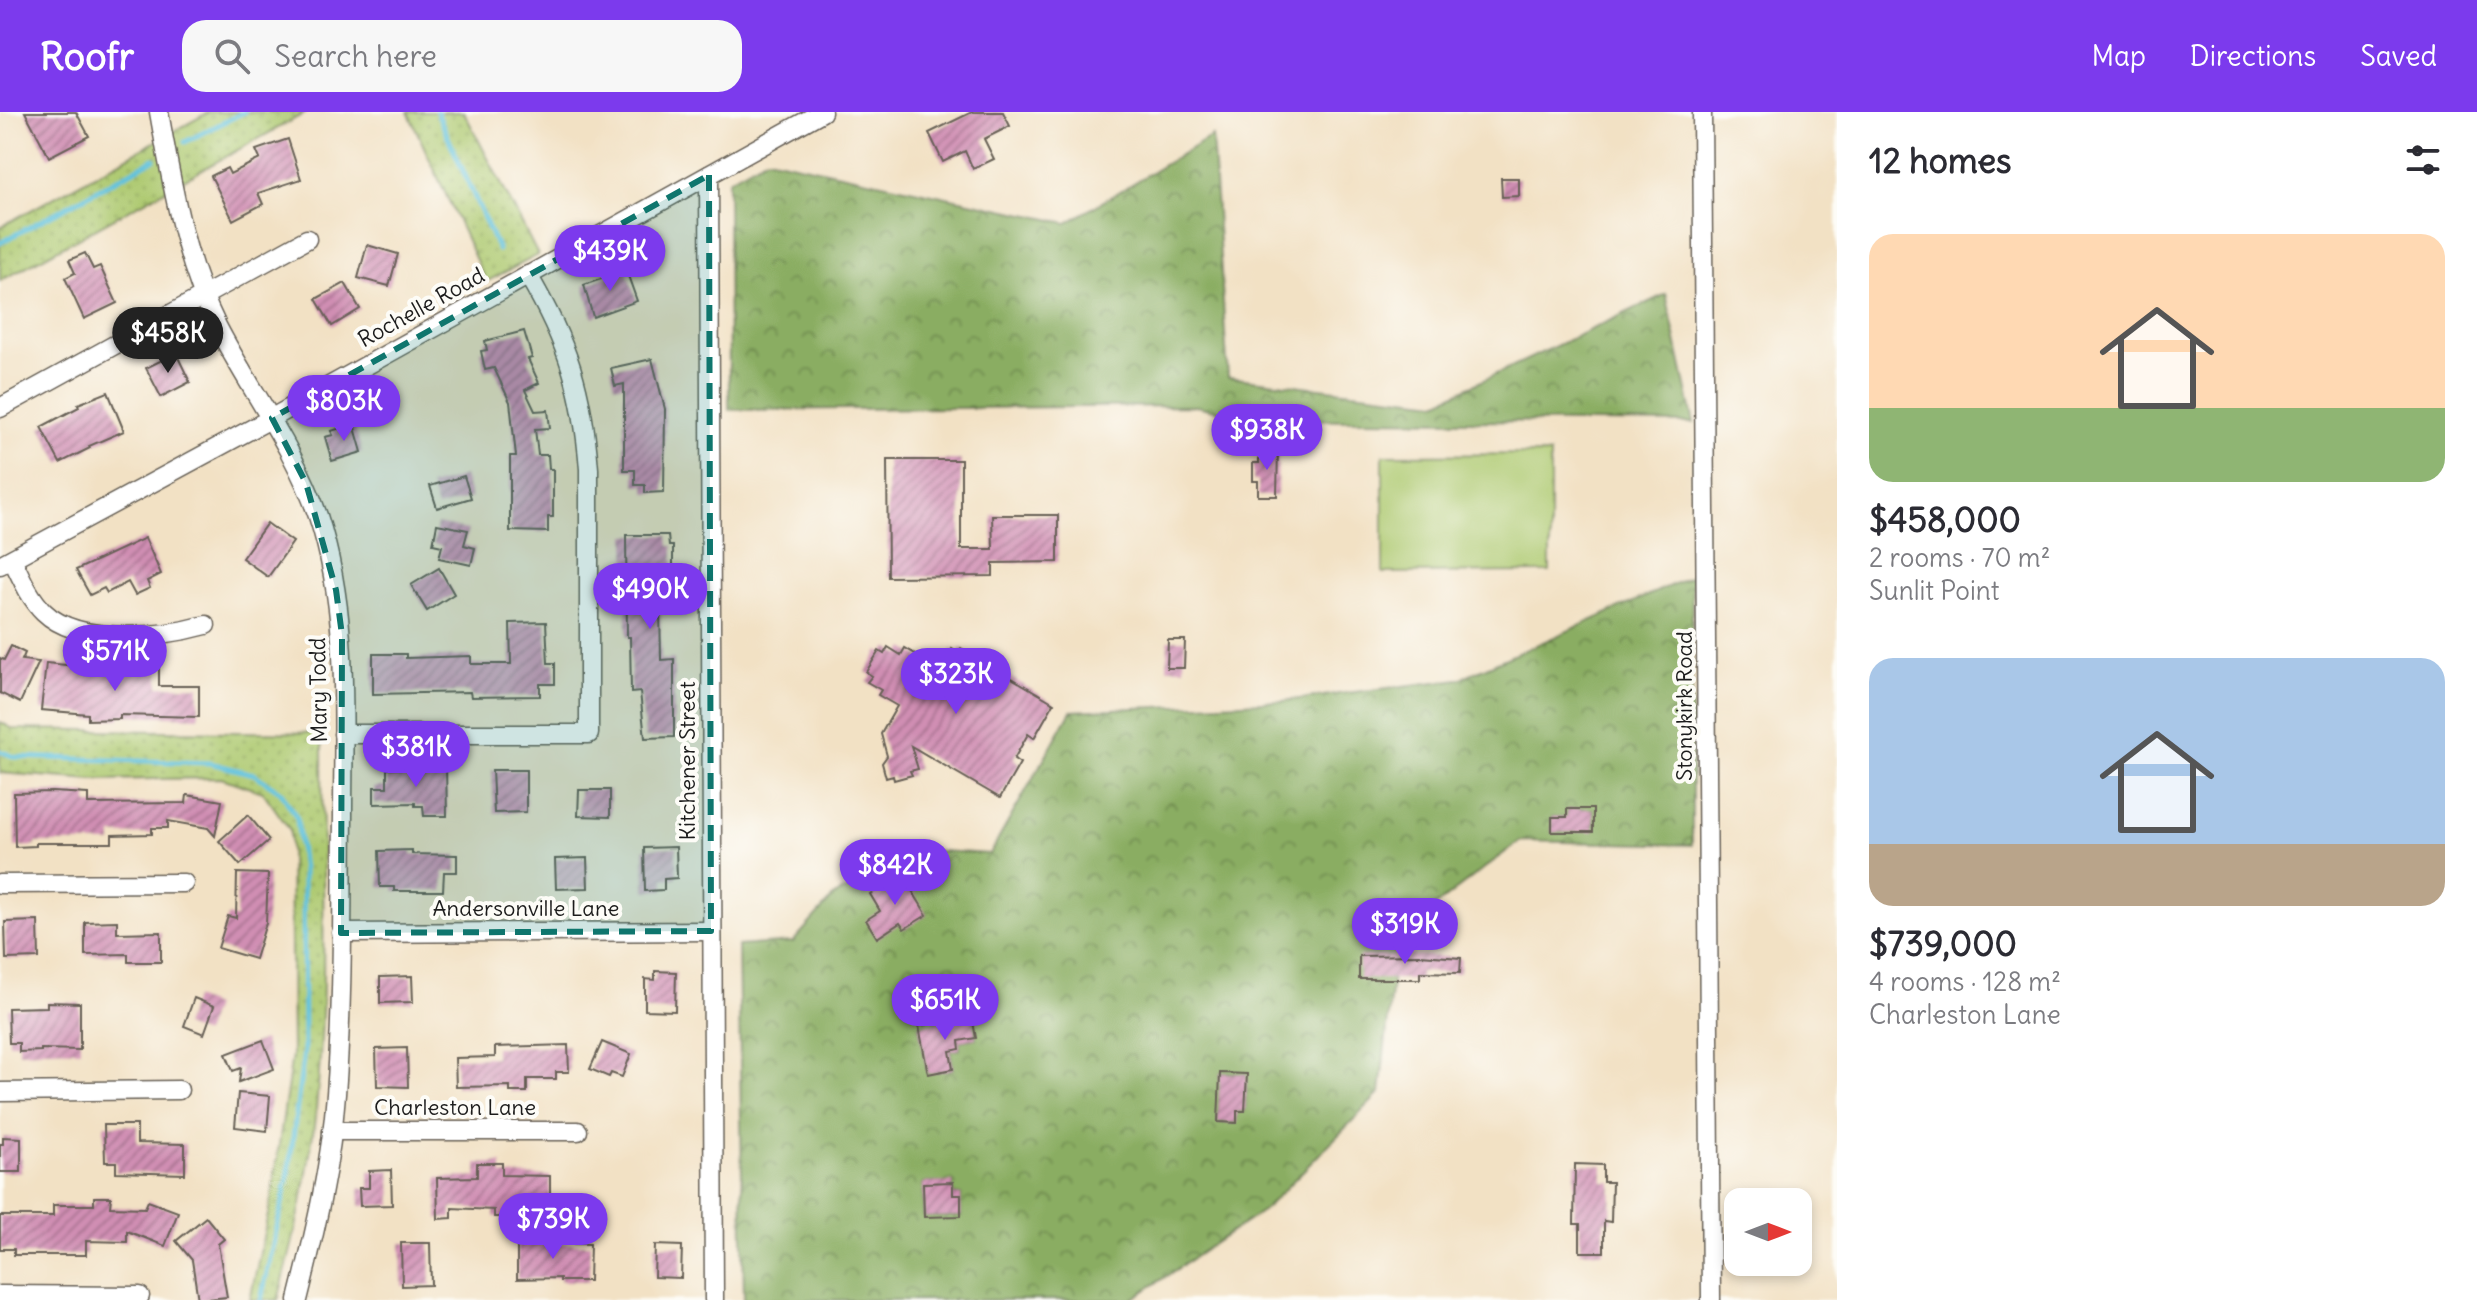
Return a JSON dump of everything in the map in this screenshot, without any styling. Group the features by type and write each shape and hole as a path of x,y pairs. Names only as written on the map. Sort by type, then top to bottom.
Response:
{"street":[{"name":"Mary Todd","path":"159,112 192,266 243,373 272,418 306,483 334,571 342,635 340,1021 332,1131 320,1210 298,1300"},
{"name":"Rochelle Road","path":"6,562 822,112"},
{"name":"Stonykirk Road","path":"1702,112 1711,1300"},
{"name":"Kitchener Street","path":"709,175 714,1300"},
{"path":"0,408 307,239"},
{"path":"343,734 589,734 589,469 586,430 568,354 553,318 528,275"},
{"path":"6,562 45,613 75,630 100,634 172,633 206,625"},
{"path":"0,884 184,883"},
{"name":"Andersonville Lane","path":"341,933 711,931"},
{"path":"0,1092 179,1090"},
{"name":"Charleston Lane","path":"332,1131 578,1131"},
{"path":"0,1295 140,1296"}],"highlighted area":[{"path":"709,175 710,426 711,931 341,933 342,635 336,590 306,483 272,418"}],"green space":[{"path":"209,112 307,112 0,281 0,227"},
{"path":"408,112 464,112 538,255 486,282"},
{"path":"1212,136 1228,377 1437,402 1666,294 1694,423 1253,419 1196,406 729,410 728,180 767,158 1067,223"},
{"path":"1550,454 1550,572 1383,573 1383,455"},
{"path":"1692,576 1692,845 1520,841 1397,935 1380,1093 1264,1210 1131,1300 744,1300 738,946 793,942 834,896 924,850 990,854 1071,711 1283,701 1459,679","holes":["1568,809 1593,809 1593,831 1552,832 1552,817 1567,817","972,1016 976,1038 959,1041 960,1049 950,1051 953,1069 928,1073 919,1026","1221,1073 1246,1074 1245,1111 1237,1111 1236,1123 1218,1122","923,1183 953,1183 953,1195 961,1195 961,1216 924,1217"]},
{"path":"0,722 13,729 322,733 323,969 320,1063 305,1181 278,1300 250,1300 271,1200 292,1055 290,830 263,792 221,778 93,780 0,773"}],"building":[{"path":"25,112 76,112 89,136 49,157"},
{"path":"972,112 1003,112 1010,126 984,139 994,159 973,169 965,151 943,162 929,133"},
{"path":"288,139 301,179 258,193 263,204 233,220 211,176 227,168 230,174 260,159 256,150"},
{"path":"1501,178 1519,178 1519,196 1502,197"},
{"path":"367,245 398,254 389,286 358,278"},
{"path":"85,253 93,269 100,266 117,303 84,319 65,278 75,273 69,260"},
{"path":"626,270 637,301 593,317 584,285"},
{"path":"345,283 360,309 332,326 316,299"},
{"path":"524,331 532,358 528,359 539,383 525,390 535,411 548,410 550,428 535,429 538,455 548,455 549,469 553,469 553,517 548,517 548,532 510,531 510,456 516,456 510,402 494,368 485,370 481,351 487,350 485,341"},
{"path":"176,353 190,382 161,397 146,368"},
{"path":"652,359 665,409 664,492 645,493 645,485 635,485 635,470 624,470 624,384 615,386 611,368"},
{"path":"108,392 124,431 60,463 41,427 79,407 78,404"},
{"path":"354,424 362,452 332,461 325,437 333,435 331,431"},
{"path":"1259,448 1278,448 1277,496 1258,496 1258,481 1253,481 1253,463 1259,463"},
{"path":"887,460 961,460 961,549 993,549 992,515 1058,515 1058,562 993,563 993,576 888,577"},
{"path":"464,476 471,498 437,508 430,486"},
{"path":"267,523 293,542 268,577 242,558"},
{"path":"437,524 468,530 464,545 475,548 471,565 439,558 442,546 433,544"},
{"path":"626,535 668,535 669,546 673,546 673,568 667,568 668,609 660,609 661,660 674,659 674,737 645,738 640,692 631,693"},
{"path":"145,538 161,574 147,581 150,588 135,595 128,582 107,593 104,588 90,595 76,570"},
{"path":"439,568 454,594 427,611 411,585"},
{"path":"546,622 548,663 555,663 555,684 540,684 540,696 471,697 470,692 373,694 373,654 406,654 406,658 471,656 471,664 511,664 510,623"},
{"path":"1168,640 1185,640 1184,668 1167,668"},
{"path":"11,646 25,653 22,660 39,662 20,703 0,693 0,658 4,660"},
{"path":"888,647 901,655 905,648 932,664 935,658 944,663 952,649 958,653 961,648 1054,703 1034,738 1028,734 1014,759 1020,763 1000,798 911,746 918,769 910,771 912,775 894,780 893,776 886,778 882,763 887,756 881,734 897,706 878,695 881,690 867,682 872,676 866,672 879,651 884,654"},
{"path":"46,663 95,668 95,665 159,667 159,686 199,686 199,717 120,715 120,719 88,720 88,714 41,710"},
{"path":"446,767 447,816 424,816 423,806 415,806 415,803 374,804 374,787 387,787 387,769"},
{"path":"492,770 526,770 526,812 494,813"},
{"path":"579,790 610,790 610,817 578,816"},
{"path":"14,793 88,794 88,804 186,803 187,795 222,801 215,836 208,828 168,821 168,828 152,828 152,834 112,835 112,843 36,843 36,846 15,847"},
{"path":"1567,809 1593,809 1593,832 1552,832 1552,817 1567,817"},
{"path":"248,815 269,840 240,865 219,841"},
{"path":"676,847 677,878 664,879 664,890 645,891 644,848"},
{"path":"412,850 412,854 457,855 457,872 444,872 443,891 394,891 394,887 380,887 379,851"},
{"path":"587,858 588,888 556,889 555,859"},
{"path":"237,873 268,874 266,923 255,959 218,948 228,916 236,918"},
{"path":"902,874 927,915 904,929 900,923 877,938 866,920 880,911 870,894"},
{"path":"38,921 39,958 6,959 5,922"},
{"path":"117,921 117,933 161,932 161,962 128,962 128,954 85,955 85,922"},
{"path":"1359,956 1461,958 1460,973 1420,972 1420,979 1359,979"},
{"path":"655,971 676,972 675,1011 645,1010 645,979 655,980"},
{"path":"412,976 413,1002 380,1003 380,977"},
{"path":"194,998 214,1006 204,1034 184,1026"},
{"path":"47,1002 80,1003 80,1050 19,1052 19,1043 9,1043 8,1008 47,1007"},
{"path":"972,1016 976,1038 959,1041 960,1049 950,1051 953,1069 928,1074 919,1026"},
{"path":"263,1040 274,1069 239,1082 241,1068 233,1071 226,1054"},
{"path":"602,1042 631,1054 622,1077 611,1073 609,1077 590,1069"},
{"path":"568,1045 569,1072 556,1072 556,1079 527,1079 527,1092 510,1092 510,1086 456,1087 455,1058 495,1057 495,1047"},
{"path":"407,1048 408,1087 377,1086 376,1049"},
{"path":"1220,1073 1247,1074 1245,1111 1237,1111 1237,1123 1218,1122"},
{"path":"238,1093 270,1096 267,1131 235,1127"},
{"path":"104,1125 137,1125 137,1143 185,1144 185,1174 116,1172 116,1162 105,1162"},
{"path":"3,1137 21,1138 21,1172 0,1172"},
{"path":"477,1163 502,1163 502,1175 550,1176 550,1208 509,1207 509,1217 494,1217 494,1210 452,1208 452,1218 438,1219 437,1178 477,1177"},
{"path":"1575,1164 1603,1165 1603,1182 1612,1182 1611,1222 1604,1221 1604,1252 1580,1252 1580,1224 1574,1224"},
{"path":"391,1170 392,1205 360,1206 359,1188 369,1188 369,1171"},
{"path":"953,1182 953,1195 961,1195 961,1216 924,1217 923,1183"},
{"path":"94,1197 111,1197 110,1207 145,1208 148,1201 178,1212 165,1246 127,1231 127,1242 86,1241 86,1255 14,1255 14,1249 0,1249 0,1216 53,1216 53,1205 94,1205"},
{"path":"206,1217 224,1239 218,1244 227,1297 198,1300 192,1260 176,1241"},
{"path":"528,1238 550,1238 550,1243 590,1244 589,1281 517,1279 517,1245 528,1245"},
{"path":"401,1243 430,1243 431,1285 402,1286"},
{"path":"655,1245 682,1246 681,1278 654,1277"}],"waterway":[{"path":"185,142 244,112"},
{"path":"437,112 498,250"},
{"path":"0,243 154,159"},
{"path":"0,751 15,757 210,763 254,774 281,792 297,818 303,871 304,1051 288,1177 261,1300"}]}
